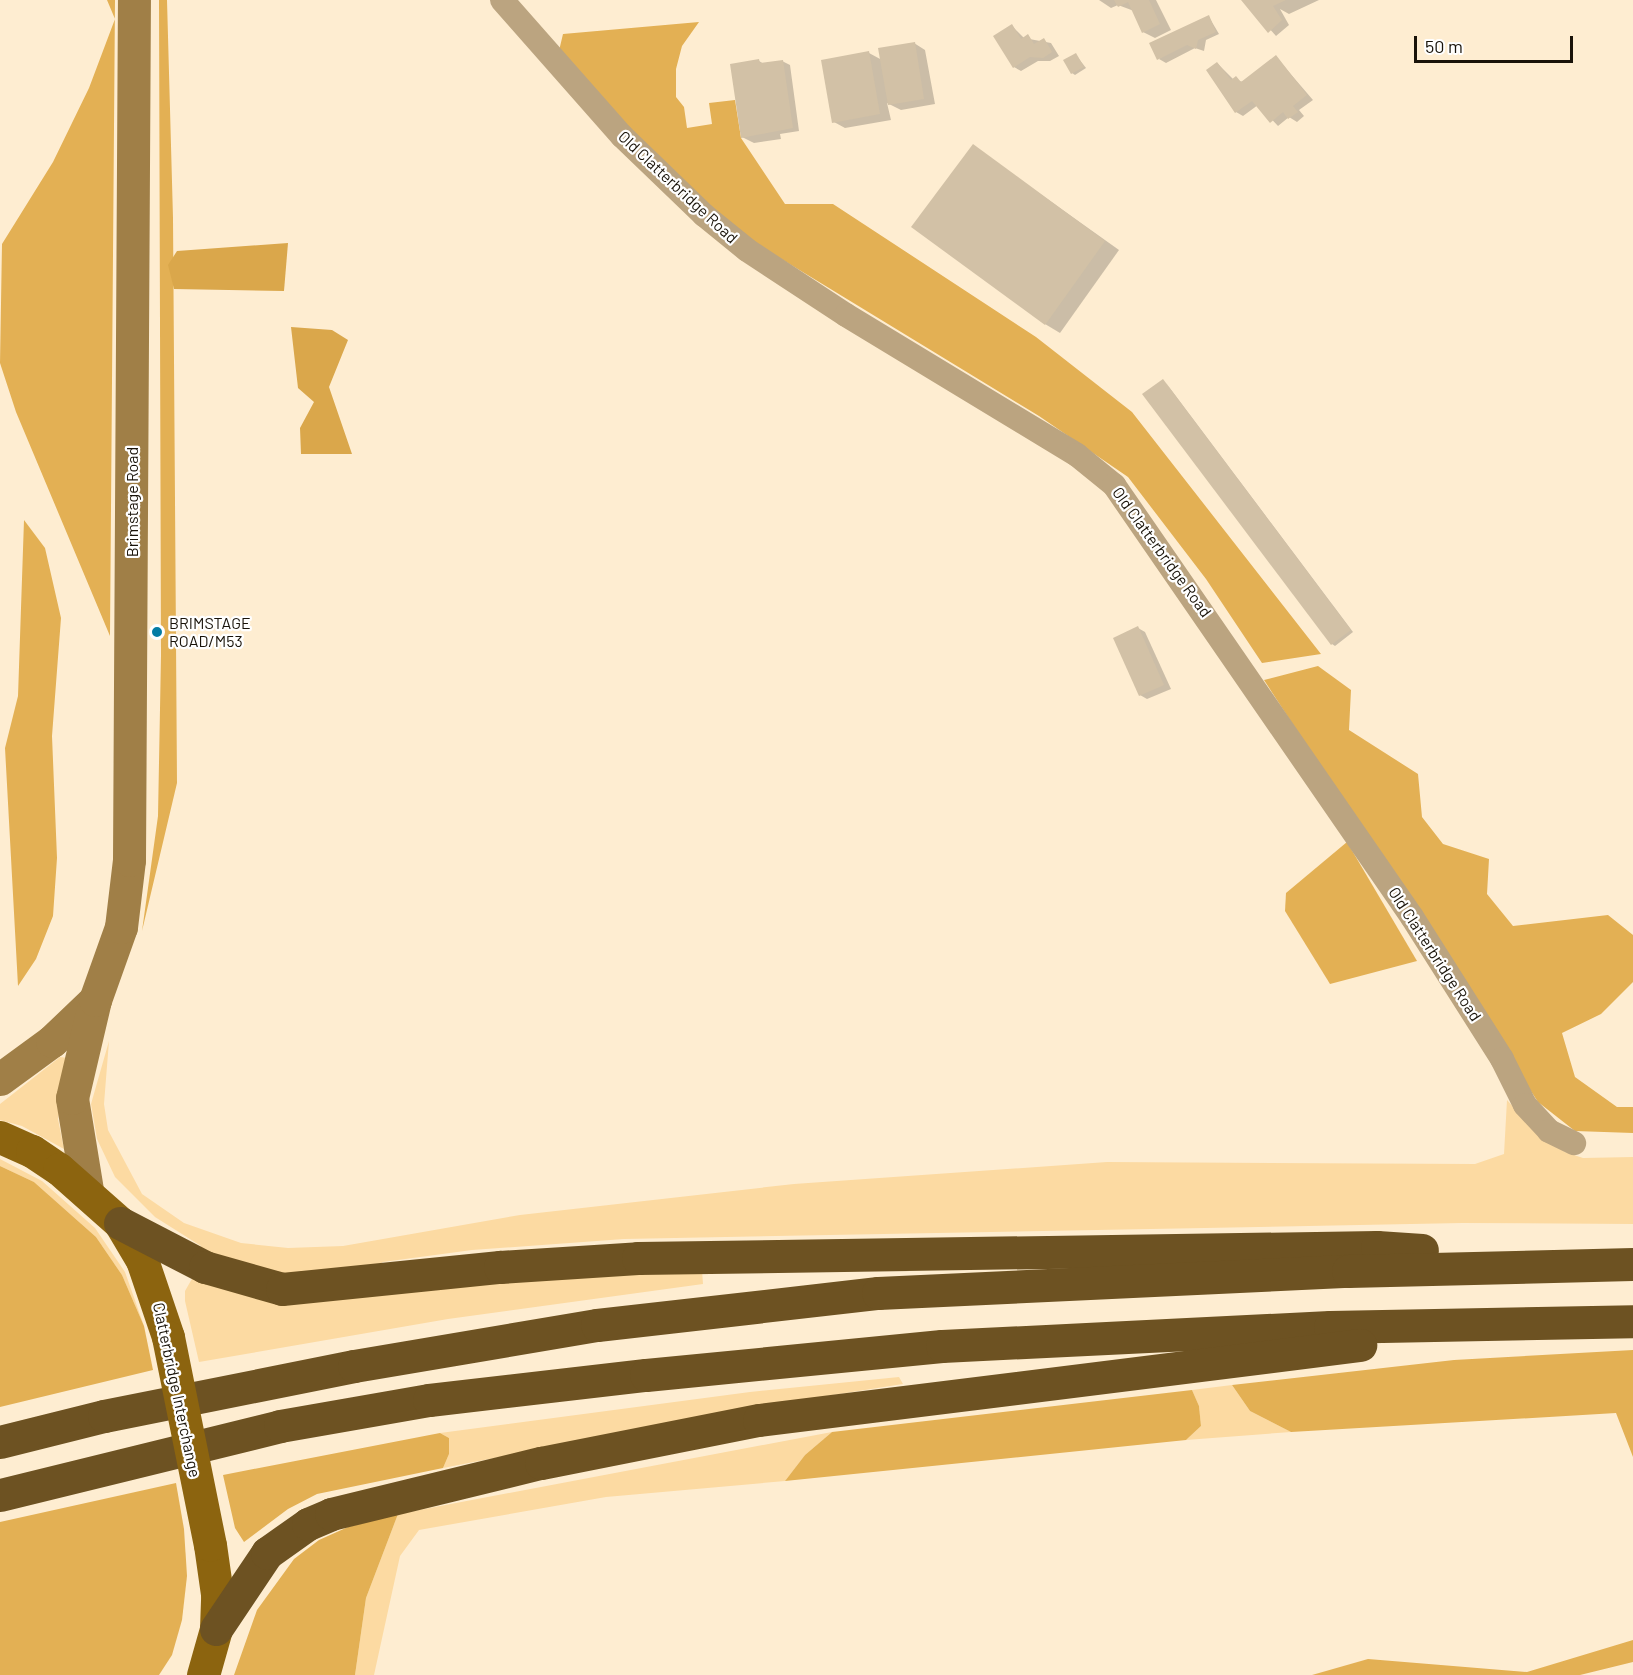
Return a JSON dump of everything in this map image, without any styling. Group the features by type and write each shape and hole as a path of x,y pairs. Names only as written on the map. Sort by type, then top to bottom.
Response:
{"highway":[{"path":"120,1222 206,1267 282,1289 500,1267 649,1258 1377,1247 1633,1263"},
{"path":"0,1442 104,1416 354,1366 597,1325 878,1293 1348,1271 1633,1263"},
{"path":"0,1495 280,1426 429,1400 646,1375 942,1346 1330,1327 1633,1321"},
{"path":"210,1658 267,1553 308,1524 331,1515 541,1463 759,1420 1553,1322"}],"main road":[{"name":"Brimstage Road","path":"87,1190 72,1098 95,1000 121,927 129,861 134,0"},
{"name":"Brimstage Road","path":"0,1079 52,1041 95,1000"},
{"name":"Clatterbridge Interchange","path":"0,1137 38,1154 87,1190 120,1222 142,1260 168,1337 210,1545 217,1594 210,1658"}],"street":[{"name":"Old Clatterbridge Road","path":"502,0 622,136 747,250 846,315 1077,455 1114,485 1412,917 1496,1050 1525,1105 1549,1131 1574,1143"}],"shaded area":[{"path":"107,0 115,0 115,19"},
{"path":"159,0 167,0 173,218 177,783 142,931 158,816 161,655"},
{"path":"115,19 110,636 16,412 0,363 2,244 53,162 89,88"},
{"path":"699,22 682,46 676,69 676,97 684,107 687,128 712,124 709,103 735,100 741,138 785,204 833,204 1036,337 1132,412 1321,654 1262,663 1206,579 1128,477 1039,416 760,246 717,216 558,55 563,34"},
{"path":"288,243 284,291 174,289 168,265 177,251"},
{"path":"291,327 332,330 348,340 329,387 352,454 301,454 300,428 314,402 298,388"},
{"path":"24,520 45,548 61,618 52,736 57,858 53,916 36,959 18,986 5,748 18,696"},
{"path":"1318,666 1351,690 1349,730 1418,774 1422,817 1443,844 1489,859 1487,894 1513,926 1608,915 1633,935 1633,982 1601,1014 1562,1033 1575,1077 1617,1107 1633,1107 1633,1133 1575,1131 1538,1102 1264,680"},
{"path":"1347,842 1417,961 1330,984 1285,911 1286,893"},
{"path":"109,1041 104,1104 108,1130 142,1194 184,1223 241,1243 288,1248 343,1246 520,1215 794,1184 1107,1162 1475,1164 1504,1154 1507,1100 1535,1131 1565,1152 1583,1158 1633,1157 1633,1224 1462,1223 624,1239 472,1250 383,1262 369,1271 307,1277 258,1272 198,1252 201,1246 155,1217 115,1177 97,1139 91,1104"},
{"path":"60,1057 68,1058 58,1119 64,1149 22,1126 0,1120 0,1104"},
{"path":"0,1159 42,1181 95,1228 125,1272 144,1326 122,1275 96,1237 34,1182 0,1166"},
{"path":"0,1166 34,1182 96,1237 122,1275 144,1326 153,1370 0,1407"},
{"path":"702,1270 703,1284 448,1319 199,1362 185,1301 185,1291 193,1277 251,1297 478,1280"},
{"path":"1633,1350 1633,1457 1616,1413 1291,1432 1250,1411 1232,1385 1454,1360"},
{"path":"899,1377 903,1384 776,1404 443,1468 449,1454 449,1438 440,1433 750,1392"},
{"path":"1232,1385 1250,1411 1291,1432 1186,1440 1201,1426 1199,1406 1192,1390"},
{"path":"1192,1390 1199,1406 1201,1426 1186,1440 785,1481 805,1455 832,1432"},
{"path":"832,1432 805,1455 785,1481 606,1497 419,1530 400,1556 374,1675 355,1675 366,1598 398,1514"},
{"path":"440,1433 449,1438 449,1454 443,1468 317,1494 288,1509 244,1542 235,1528 223,1475"},
{"path":"176,1483 184,1529 187,1576 182,1620 172,1655 159,1675 0,1675 0,1522"},
{"path":"398,1514 366,1598 355,1675 234,1675 257,1610 294,1559 319,1540 348,1527"},
{"path":"1633,1640 1633,1662 1580,1675 1312,1675 1368,1659 1527,1672"}],"building":[{"path":"1114,0 1149,0 1160,24 1142,33 1128,2 1118,7"},
{"path":"1241,0 1286,0 1273,6 1282,20 1268,33"},
{"path":"1209,15 1216,32 1198,40 1196,49 1187,45 1157,60 1149,43"},
{"path":"1012,24 1021,39 1028,34 1034,44 1044,38 1052,52 1043,58 1030,57 1013,68 993,36"},
{"path":"915,42 924,99 888,105 878,48"},
{"path":"869,51 880,114 832,123 821,60"},
{"path":"1076,53 1084,67 1071,74 1063,60"},
{"path":"1276,55 1307,95 1293,106 1298,112 1288,119 1283,112 1270,123 1252,101 1235,113 1206,70 1217,62 1231,80 1236,76 1241,82"},
{"path":"759,59 760,63 783,60 793,128 741,138 730,64"},
{"path":"973,144 1105,241 1045,325 911,227"},
{"path":"1163,379 1351,630 1331,645 1142,394"},
{"path":"1138,626 1164,685 1139,696 1113,638"}],"place":[{"name":"BRIMSTAGE ROAD/M53","path":"157,632"}]}
